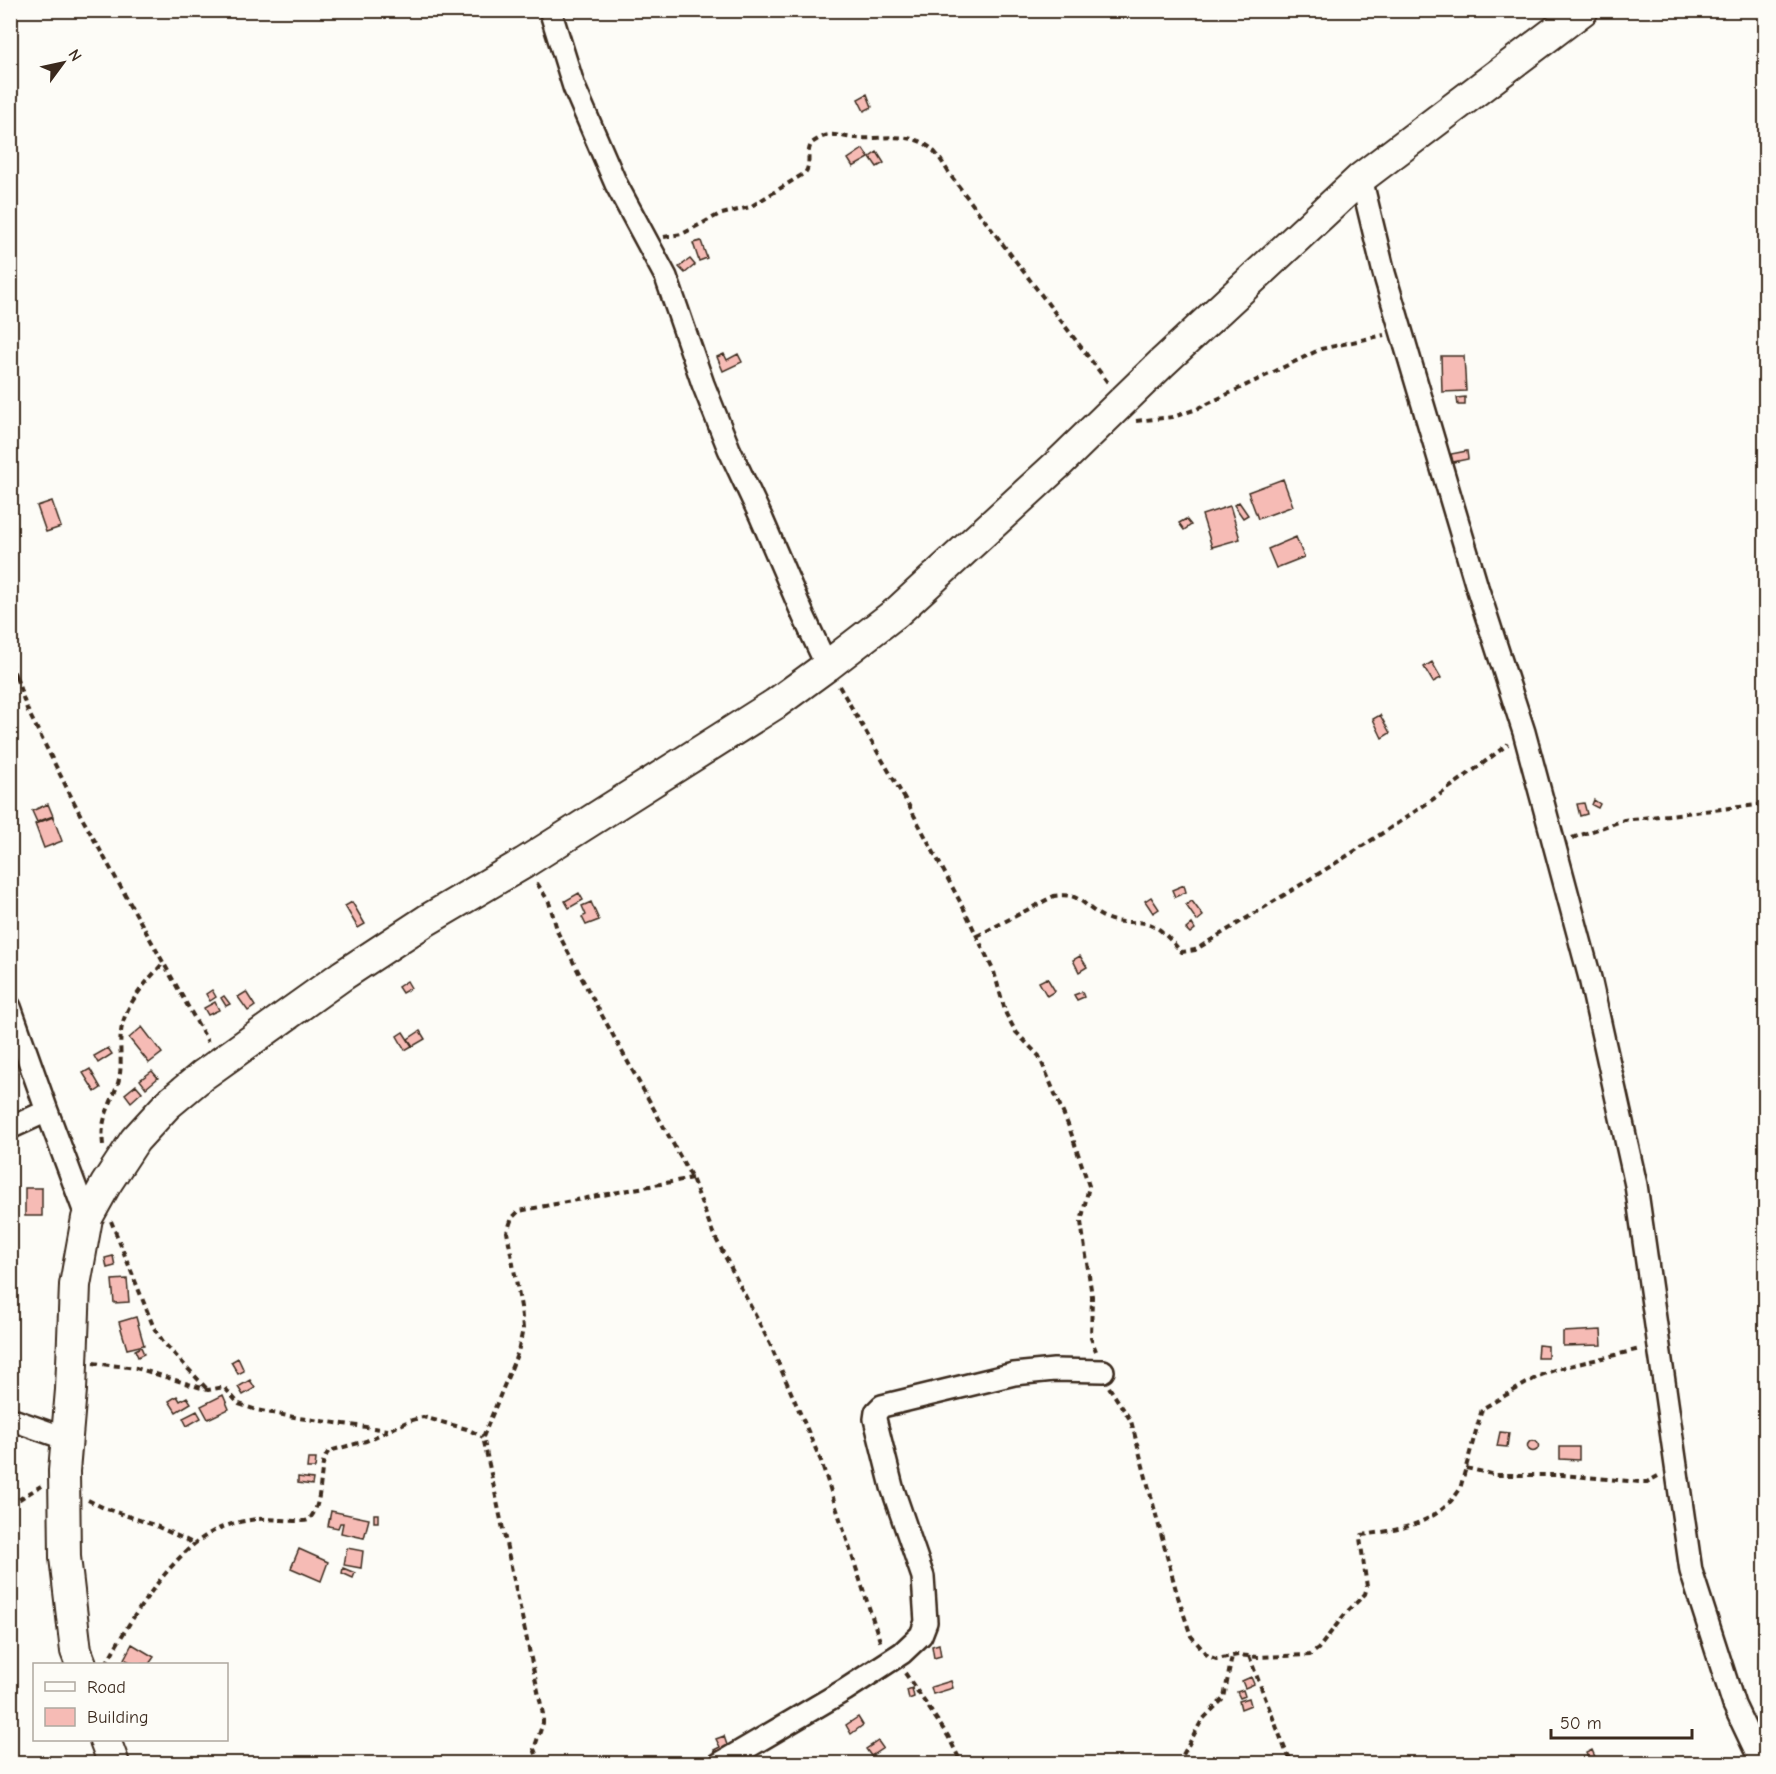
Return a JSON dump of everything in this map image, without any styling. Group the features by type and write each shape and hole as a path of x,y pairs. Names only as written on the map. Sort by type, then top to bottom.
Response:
{"street":[{"path":"550,10 574,87 616,184 666,277 703,384 729,449 827,666"},
{"path":"80,1663 76,1651 65,1557 64,1478 75,1285 94,1207 135,1140 167,1105 220,1063 343,975 409,932 524,864 775,704 827,666 905,604 1057,465 1125,412 1361,178 1583,10"},
{"path":"1361,178 1384,273 1473,576 1524,732 1590,978 1636,1185 1691,1571 1734,1705 1762,1764"},
{"path":"10,1007 46,1111 94,1207"},
{"path":"10,1128 46,1111"},
{"path":"720,1764 891,1660 921,1635 926,1622 923,1577 892,1487 874,1419 876,1412 882,1406 1014,1374 1054,1370 1103,1371"},
{"path":"10,1419 67,1439"},
{"path":"105,1741 114,1764"}],"path":[{"path":"643,235 669,238 682,234 717,215 750,207 805,173 809,169 809,150 812,144 829,135 857,138 904,138 916,140 935,152 1125,412 1173,417 1197,409 1321,348 1401,331"},
{"path":"10,662 27,710 82,818 220,1063"},
{"path":"827,666 908,804 977,936 994,972 1006,1014 1016,1032 1039,1056 1088,1179 1089,1186 1081,1222 1092,1296 1091,1338 1110,1388 1131,1421 1177,1594 1191,1636 1208,1656 1216,1659 1232,1656 1314,1654 1345,1614 1367,1591 1360,1538 1362,1535 1410,1527 1440,1512 1460,1489 1482,1410 1539,1376 1557,1369 1658,1345"},
{"path":"10,684 16,677"},
{"path":"977,936 1054,896 1066,894 1075,896 1109,920 1150,924 1182,952 1195,950 1410,815 1524,732"},
{"path":"1554,840 1579,837 1624,820 1766,804"},
{"path":"524,864 545,893 558,933 692,1178 713,1233 770,1344 821,1461 891,1660 948,1736 962,1764"},
{"path":"103,1149 102,1127 119,1080 121,1030 131,1005 147,981 164,962"},
{"path":"540,1764 534,1749 543,1723 543,1714 483,1437 518,1352 523,1329 507,1232 512,1218 519,1211 692,1178"},
{"path":"94,1207 154,1328 164,1343 207,1390"},
{"path":"72,1361 136,1368 207,1390 224,1387 239,1404 256,1410 388,1430"},
{"path":"107,1663 124,1631 146,1599 195,1544 218,1529 258,1519 286,1519 303,1522 307,1520 318,1501 326,1454 332,1450 366,1441 410,1420 423,1417 483,1437"},
{"path":"1466,1468 1496,1475 1563,1475 1640,1482 1653,1480 1675,1463"},
{"path":"10,1505 64,1478 104,1508 154,1525 195,1544"},
{"path":"1178,1764 1202,1720 1224,1698 1232,1656"},
{"path":"1250,1656 1285,1749 1293,1764"}],"building":[{"path":"867,94 872,107 864,111 858,99"},
{"path":"863,149 869,158 853,167 848,159"},
{"path":"877,152 884,163 877,167 870,157"},
{"path":"701,241 707,258 699,261 693,243"},
{"path":"690,259 695,265 685,273 679,267"},
{"path":"724,354 727,360 738,354 742,362 723,371 717,357"},
{"path":"1441,356 1464,356 1466,391 1442,392"},
{"path":"1465,397 1465,405 1458,405 1457,398"},
{"path":"1467,451 1468,459 1453,462 1451,454"},
{"path":"1283,479 1293,506 1258,519 1248,492"},
{"path":"52,501 61,527 46,532 37,506"},
{"path":"1239,502 1248,515 1243,518 1234,505"},
{"path":"1230,506 1240,539 1212,547 1202,515"},
{"path":"1186,519 1191,525 1184,530 1179,523"},
{"path":"1296,537 1304,557 1276,568 1268,549"},
{"path":"1432,662 1441,678 1433,682 1424,667"},
{"path":"1380,715 1390,733 1382,738 1373,719"},
{"path":"1594,800 1600,804 1598,808 1592,805"},
{"path":"1584,803 1587,814 1580,816 1577,804"},
{"path":"48,804 53,816 37,822 32,811"},
{"path":"14,813 17,818 10,823 10,815"},
{"path":"53,817 62,841 44,848 35,824"},
{"path":"1184,885 1186,892 1175,897 1172,890"},
{"path":"579,893 583,900 569,908 565,901"},
{"path":"1151,897 1159,909 1153,913 1145,901"},
{"path":"1192,901 1203,916 1197,921 1186,905"},
{"path":"352,902 365,924 358,928 345,906"},
{"path":"591,902 599,920 586,925 582,917 586,915 582,906"},
{"path":"1192,924 1195,929 1190,933 1186,929"},
{"path":"1080,956 1087,967 1079,972 1073,960"},
{"path":"1047,978 1055,991 1047,996 1039,982"},
{"path":"407,981 411,988 402,993 398,987"},
{"path":"212,990 216,997 210,1001 206,994"},
{"path":"246,992 255,1006 248,1011 238,997"},
{"path":"1082,992 1084,997 1077,1000 1074,995"},
{"path":"224,996 230,1004 226,1006 221,998"},
{"path":"215,1002 219,1010 208,1015 204,1008"},
{"path":"142,1027 162,1053 149,1063 129,1038"},
{"path":"420,1031 425,1039 413,1046 408,1039"},
{"path":"403,1032 412,1046 405,1050 397,1036"},
{"path":"108,1048 112,1054 98,1063 94,1056"},
{"path":"90,1069 101,1088 95,1092 83,1073"},
{"path":"152,1071 158,1078 146,1088 140,1080"},
{"path":"136,1085 142,1092 131,1102 125,1094"},
{"path":"25,1188 42,1188 42,1216 25,1216"},
{"path":"113,1256 115,1266 107,1268 105,1258"},
{"path":"127,1279 129,1302 114,1303 112,1280"},
{"path":"136,1317 144,1345 127,1349 119,1322"},
{"path":"1601,1330 1602,1345 1563,1346 1563,1332"},
{"path":"1538,1345 1548,1346 1548,1358 1537,1358"},
{"path":"141,1347 144,1354 138,1357 135,1350"},
{"path":"238,1358 244,1371 238,1374 231,1362"},
{"path":"250,1380 255,1388 243,1395 238,1387"},
{"path":"223,1395 229,1409 208,1419 201,1406"},
{"path":"177,1396 180,1401 187,1397 191,1403 176,1412 169,1401"},
{"path":"197,1411 201,1418 187,1426 183,1418"},
{"path":"1500,1432 1509,1433 1507,1447 1497,1446"},
{"path":"1533,1441 1537,1442 1537,1450 1533,1451 1529,1450 1528,1446 1529,1442"},
{"path":"1560,1447 1579,1447 1579,1460 1560,1459"},
{"path":"308,1459 316,1459 315,1468 307,1468"},
{"path":"298,1477 313,1479 312,1485 298,1483"},
{"path":"331,1511 369,1519 364,1538 341,1533 343,1523 340,1523 338,1528 328,1526"},
{"path":"374,1514 378,1514 378,1522 374,1522"},
{"path":"347,1548 363,1551 361,1568 344,1565"},
{"path":"299,1549 328,1562 321,1581 291,1568"},
{"path":"343,1568 355,1573 353,1578 342,1573"},
{"path":"132,1644 154,1657 150,1663 132,1663 124,1659"},
{"path":"939,1644 941,1656 934,1658 932,1646"},
{"path":"1251,1677 1254,1684 1245,1688 1242,1681"},
{"path":"951,1681 953,1688 933,1694 931,1687"},
{"path":"912,1688 914,1697 909,1699 907,1690"},
{"path":"1243,1690 1245,1696 1240,1698 1237,1692"},
{"path":"1249,1698 1251,1705 1241,1709 1239,1701"},
{"path":"858,1717 863,1725 851,1734 846,1725"},
{"path":"724,1736 729,1751 716,1756 714,1750 720,1747 716,1739"},
{"path":"878,1741 883,1748 871,1756 866,1749"},
{"path":"1592,1750 1596,1759 1590,1762 1586,1753"}]}
